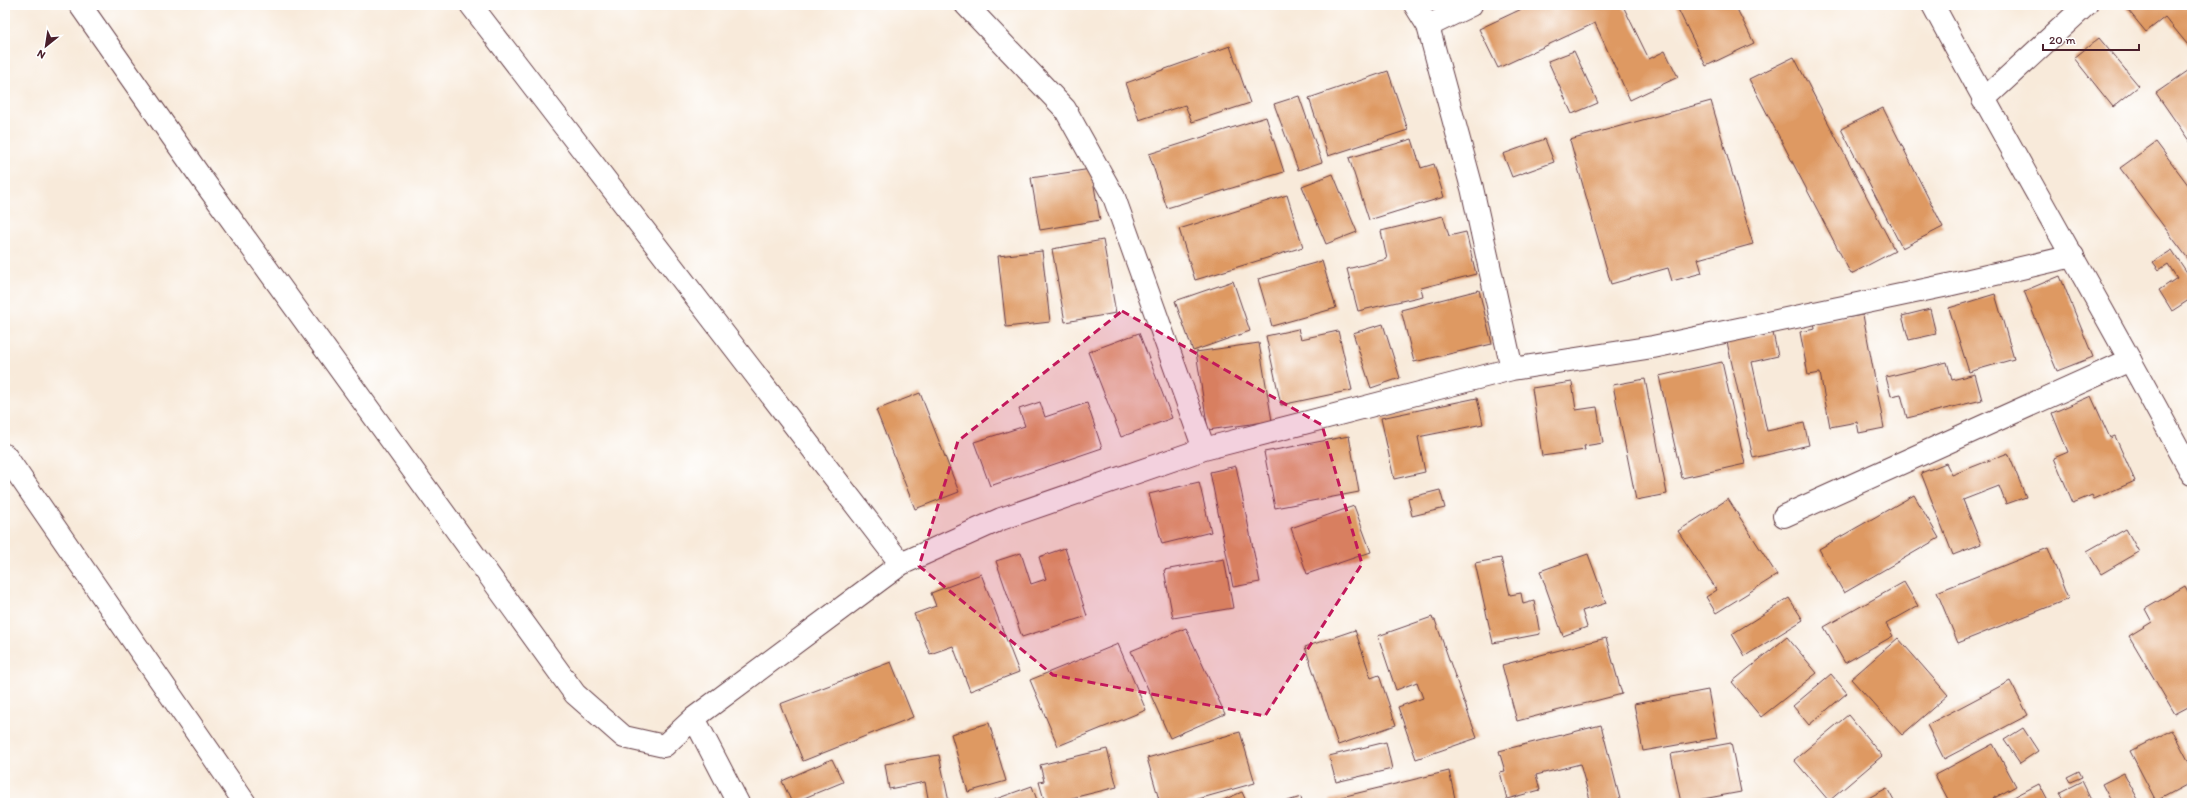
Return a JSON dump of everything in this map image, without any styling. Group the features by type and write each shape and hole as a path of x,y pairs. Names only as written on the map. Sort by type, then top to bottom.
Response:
{"street":[{"path":"80,5 197,172 575,694 624,737 664,746 694,718 901,564 1001,519 1204,449 1512,369 1653,347 1941,287 2072,256"},
{"path":"471,5 901,564"},
{"path":"966,5 1065,109 1114,198 1204,449"},
{"path":"1415,5 1428,26 1472,188 1512,369"},
{"path":"1428,26 1472,5"},
{"path":"1933,5 1983,100 2130,360 2187,451 2192,474"},
{"path":"1983,100 2086,5"},
{"path":"1784,516 2130,360"},
{"path":"5,455 245,803"},
{"path":"694,718 738,803"}],"highlighted area":[{"path":"1122,311 1322,425 1362,564 1265,716 1053,675 919,566 958,441"}],"building":[{"path":"1530,5 1624,5 1624,8 1649,59 1665,51 1678,77 1630,100 1595,23 1498,68 1479,29"},
{"path":"1676,5 1735,5 1754,43 1706,66"},
{"path":"2124,5 2192,5 2192,50 2165,17 2146,32"},
{"path":"2099,38 2139,86 2113,107 2074,58"},
{"path":"1230,46 1250,103 1192,122 1185,105 1139,120 1126,83"},
{"path":"1574,51 1598,103 1572,114 1548,61"},
{"path":"1794,57 1895,251 1851,274 1749,79"},
{"path":"2192,68 2192,145 2156,93"},
{"path":"1388,71 1408,130 1328,156 1309,98"},
{"path":"1299,96 1322,162 1298,170 1274,104"},
{"path":"1711,101 1753,244 1698,259 1702,273 1672,281 1668,268 1611,284 1570,140"},
{"path":"1883,108 1943,227 1902,248 1841,129"},
{"path":"1266,117 1284,172 1167,208 1149,154"},
{"path":"1412,139 1421,168 1434,164 1444,197 1369,220 1349,158"},
{"path":"1545,139 1554,162 1512,177 1503,154"},
{"path":"2156,142 2192,190 2192,264 2120,168"},
{"path":"1091,169 1100,220 1040,230 1031,178"},
{"path":"1333,174 1357,232 1326,244 1302,186"},
{"path":"1287,195 1303,247 1195,280 1179,229"},
{"path":"1443,216 1449,236 1466,232 1476,274 1421,288 1423,296 1358,311 1347,269 1387,259 1381,231"},
{"path":"1103,240 1116,313 1065,322 1052,249"},
{"path":"2172,250 2192,280 2192,298 2172,311 2159,290 2177,278 2168,264 2159,270 2153,262"},
{"path":"1042,251 1050,322 1006,327 998,256"},
{"path":"1322,261 1336,308 1272,326 1258,279"},
{"path":"2060,276 2093,357 2057,371 2024,291"},
{"path":"1233,281 1250,331 1193,351 1175,301"},
{"path":"1479,290 1492,344 1414,362 1401,310"},
{"path":"1995,294 2014,359 1969,372 1949,308"},
{"path":"1930,309 1936,334 1909,340 1902,316"},
{"path":"1863,315 1884,428 1859,433 1857,422 1830,427 1820,373 1808,375 1800,332 1815,329 1814,323"},
{"path":"1383,324 1400,378 1371,388 1353,333"},
{"path":"1298,329 1301,339 1338,331 1352,390 1281,405 1266,336"},
{"path":"1139,333 1172,418 1121,437 1088,352"},
{"path":"1773,333 1778,356 1752,362 1767,431 1804,423 1809,445 1753,458 1727,342"},
{"path":"1259,343 1272,421 1208,430 1196,352"},
{"path":"1722,362 1745,464 1682,478 1659,376"},
{"path":"1947,362 1952,380 1975,374 1982,400 1907,418 1901,394 1891,396 1886,377"},
{"path":"1645,379 1667,494 1636,500 1613,385"},
{"path":"1572,382 1576,410 1597,407 1603,443 1584,446 1585,450 1542,456 1532,388"},
{"path":"920,393 959,492 915,509 876,410"},
{"path":"2091,396 2110,438 2115,436 2135,481 2094,499 2092,495 2073,503 2054,458 2068,452 2052,413"},
{"path":"1477,398 1483,424 1418,437 1425,472 1394,479 1381,418"},
{"path":"1040,402 1045,417 1087,403 1102,448 990,486 974,442 1025,426 1019,409"},
{"path":"1349,436 1359,492 1275,508 1264,452"},
{"path":"2008,453 2026,497 2006,504 1999,486 1963,500 1981,544 1953,555 1921,473 1946,463 1952,475"},
{"path":"1236,466 1260,582 1233,587 1210,472"},
{"path":"1199,482 1211,532 1162,544 1149,494"},
{"path":"1440,490 1445,508 1412,516 1408,498"},
{"path":"1914,495 1939,538 1844,593 1819,549"},
{"path":"1728,499 1777,575 1716,613 1706,597 1717,590 1678,531"},
{"path":"1354,506 1371,552 1307,574 1291,528"},
{"path":"2126,529 2139,552 2101,574 2087,551"},
{"path":"1065,548 1087,616 1022,637 996,561 1021,553 1031,584 1046,579 1039,557"},
{"path":"2048,548 2068,599 1958,643 1937,592"},
{"path":"1588,554 1606,603 1582,611 1587,627 1563,636 1540,571"},
{"path":"1501,558 1510,595 1521,593 1523,604 1534,601 1540,634 1493,643 1475,563"},
{"path":"1224,559 1233,608 1173,618 1164,570"},
{"path":"981,574 1019,672 970,691 953,646 930,654 914,614 936,606 931,593"},
{"path":"1904,582 1918,606 1886,624 1893,636 1845,663 1824,627"},
{"path":"2185,586 2192,599 2192,705 2175,714 2129,636 2152,622 2145,609"},
{"path":"1789,598 1803,620 1745,656 1732,634"},
{"path":"1432,617 1433,620 1435,620 1477,738 1416,759 1398,707 1423,698 1417,682 1396,690 1378,636"},
{"path":"1186,628 1225,714 1170,738 1131,651"},
{"path":"1355,630 1371,678 1379,675 1396,725 1338,745 1305,647"},
{"path":"1787,637 1817,673 1761,717 1732,682"},
{"path":"1606,638 1622,694 1517,721 1502,665"},
{"path":"1898,638 1948,695 1902,735 1851,679"},
{"path":"1118,644 1146,710 1058,746 1030,680"},
{"path":"891,662 913,717 803,761 780,704"},
{"path":"1831,674 1847,693 1809,725 1793,706"},
{"path":"2010,681 2028,715 1944,759 1927,725"},
{"path":"1708,690 1717,738 1643,751 1634,704"},
{"path":"1848,715 1882,756 1829,801 1794,760"},
{"path":"989,723 1006,781 968,792 951,734"},
{"path":"1601,725 1621,803 1591,803 1580,764 1536,775 1540,790 1507,799 1500,772 1505,771 1499,751"},
{"path":"2023,728 2038,751 2020,763 2004,740"},
{"path":"2172,730 2192,768 2192,782 2156,801 2130,751"},
{"path":"1240,732 1255,783 1184,803 1160,803 1147,758"},
{"path":"1386,742 1392,769 1336,782 1329,756"},
{"path":"1731,743 1741,792 1681,803 1671,754"},
{"path":"1993,744 2016,786 1985,803 1950,803 1935,775"},
{"path":"1107,749 1117,787 1068,799 1069,803 1045,803 1039,782 1044,781 1040,765"},
{"path":"939,755 949,802 929,803 925,782 889,789 885,764"},
{"path":"832,759 843,782 792,803 782,781"},
{"path":"1449,771 1456,803 1330,803 1329,800"},
{"path":"2079,771 2082,777 2070,782 2067,777"},
{"path":"2124,773 2140,803 2112,803 2102,784"},
{"path":"2082,781 2093,803 2066,803 2060,792"},
{"path":"2039,784 2049,803 2002,803"},
{"path":"1032,786 1038,803 985,803"},
{"path":"1887,788 1895,803 1859,803"},
{"path":"1242,792 1247,803 1216,803"},
{"path":"1301,797 1302,803 1281,803"}]}
